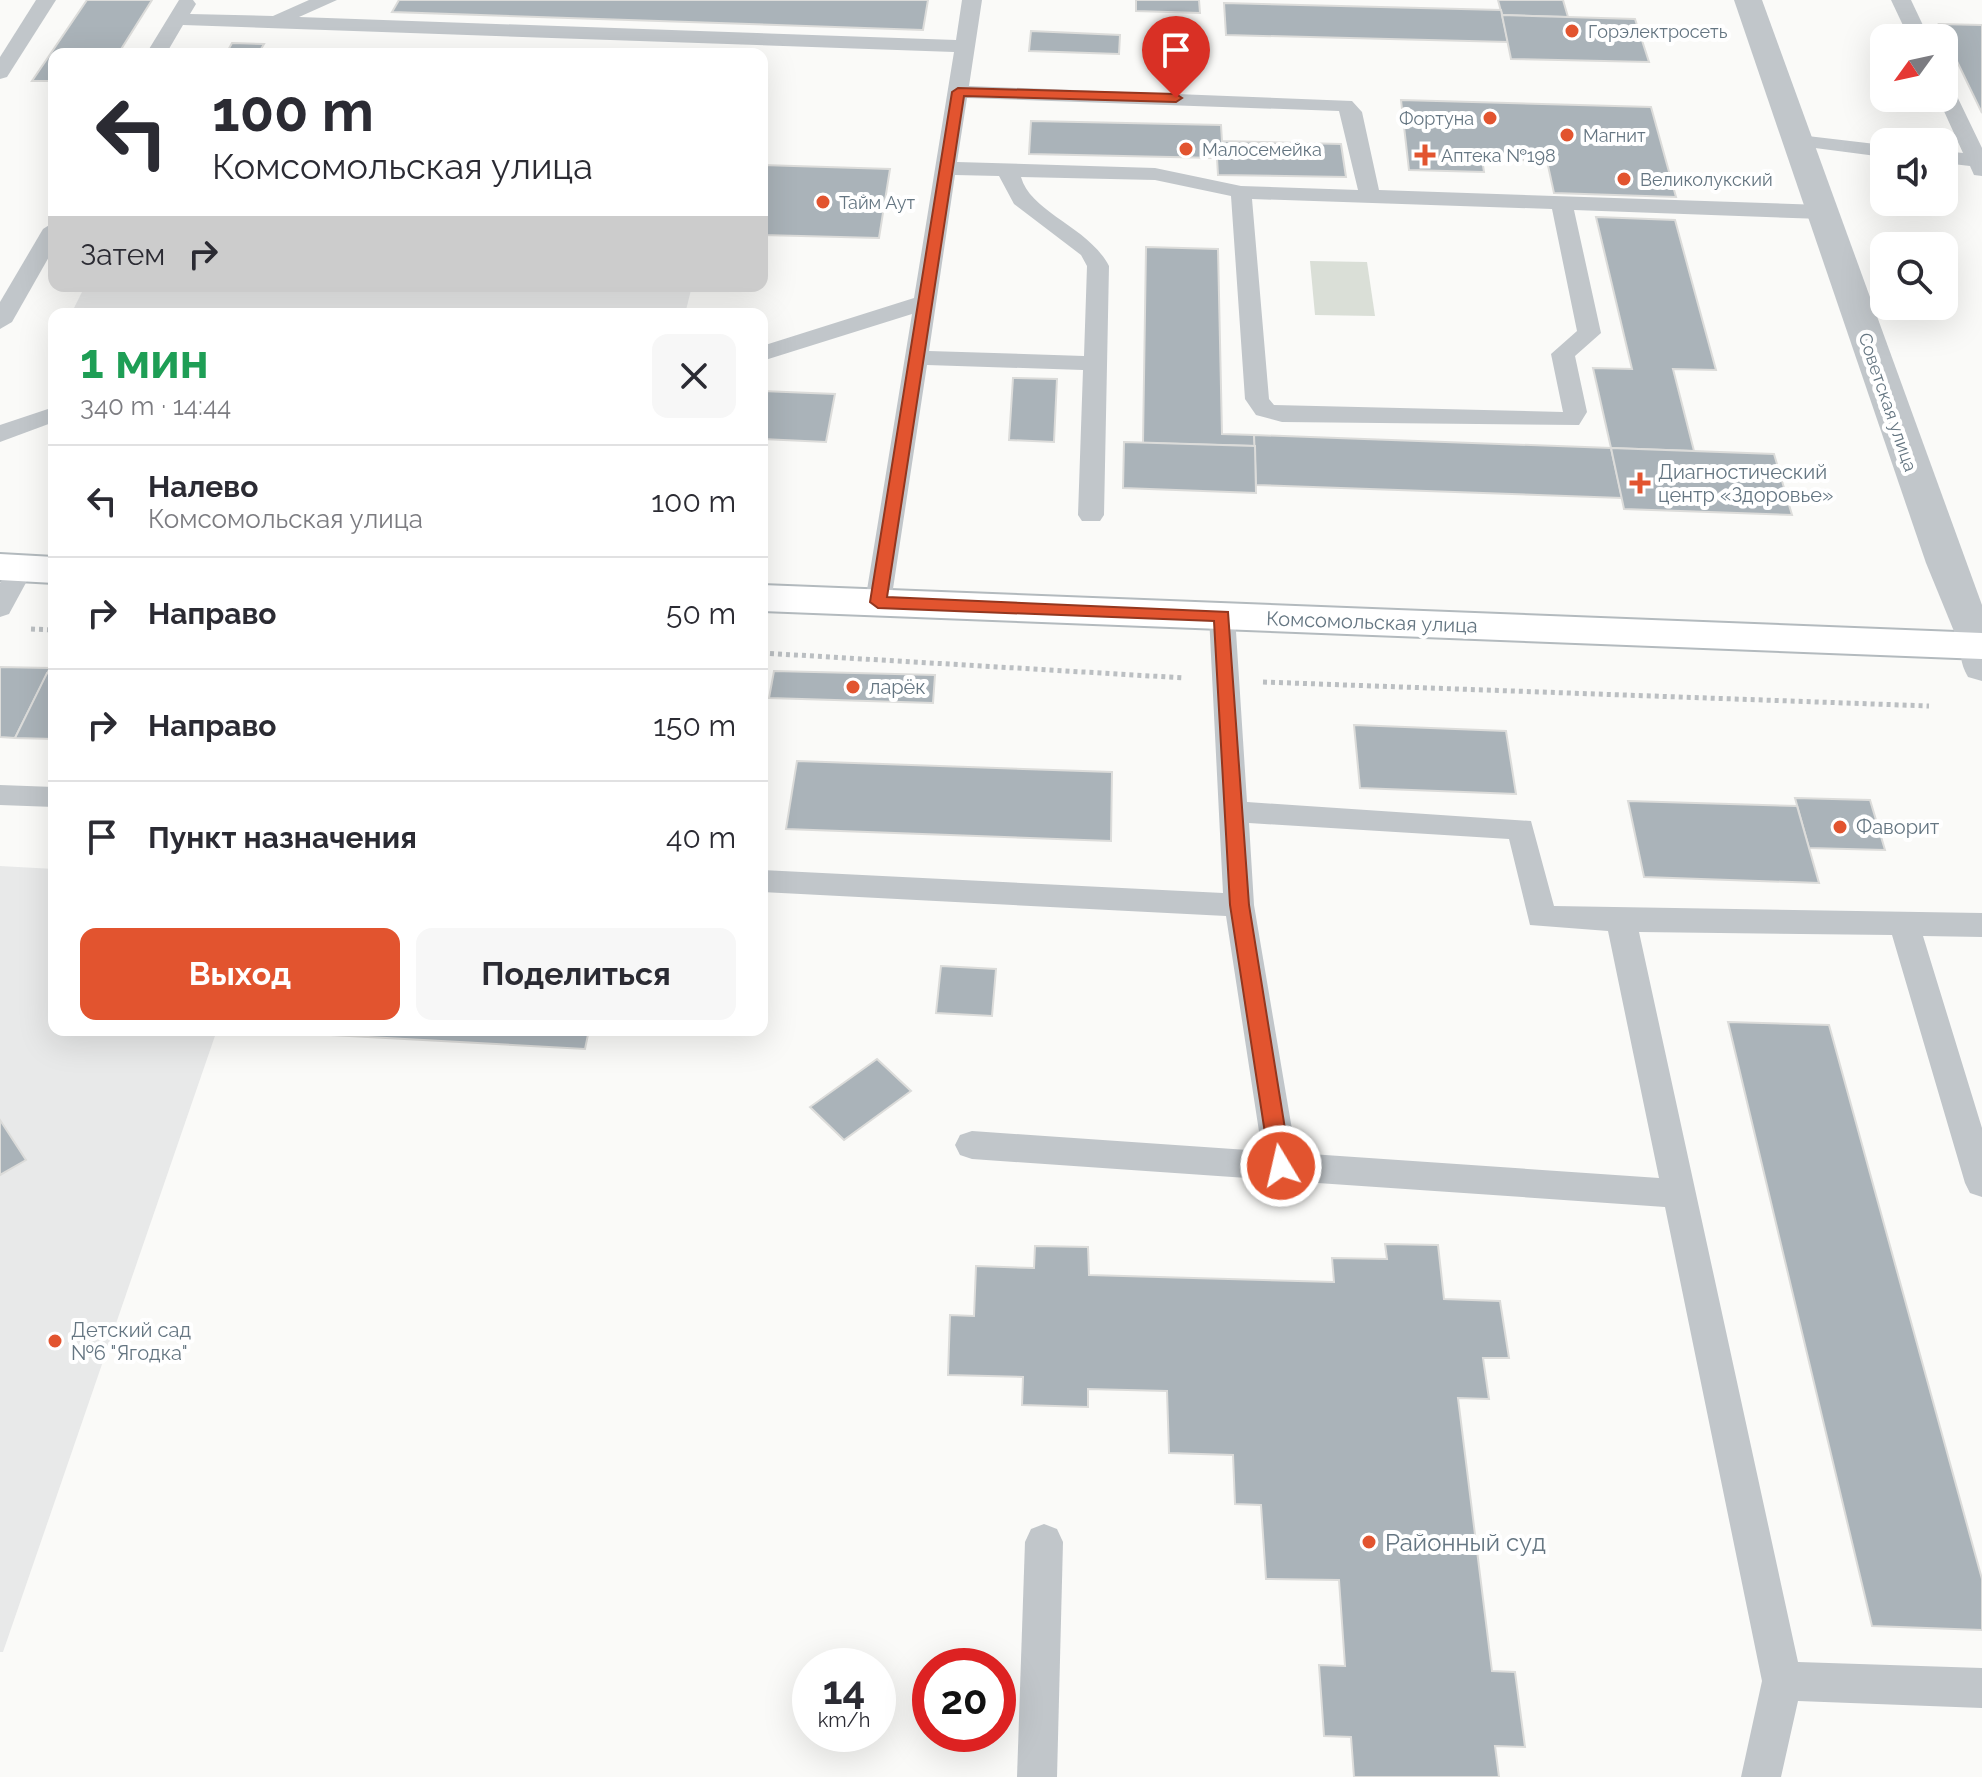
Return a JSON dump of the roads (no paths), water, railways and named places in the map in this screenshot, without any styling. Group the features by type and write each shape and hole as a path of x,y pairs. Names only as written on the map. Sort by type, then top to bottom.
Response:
{"main road":[{"name":"Комсомольская улица","path":"768,598 1222,616 1981,653"}],"street":[{"name":"Советская улица","path":"1748,0 1945,563 1981,653"}],"lane":[{"path":"0,73 46,0"},
{"path":"160,48 188,0"},
{"path":"269,22 327,0"},
{"path":"878,602 972,0"},
{"path":"1901,0 1912,24"},
{"path":"177,19 965,46"},
{"path":"958,92 1345,105 1352,112 1370,197"},
{"path":"1955,112 1981,164"},
{"path":"1799,141 1870,149"},
{"path":"1958,160 1981,164"},
{"path":"946,168 1155,174 1241,192 1822,212"},
{"path":"1008,170 1014,193 1095,258 1091,515"},
{"path":"1241,192 1257,399 1265,410 1282,415 1570,420 1575,412 1563,354 1589,333 1562,204"},
{"path":"0,322 48,239"},
{"path":"768,352 925,302"},
{"path":"916,358 1095,363"},
{"path":"0,434 48,416"},
{"path":"0,608 25,568"},
{"path":"1222,616 1239,905 1281,1166"},
{"path":"0,795 48,797"},
{"path":"1235,812 1521,829 1541,917 1982,925"},
{"path":"768,881 1239,905"},
{"path":"1621,920 1782,1681 1761,1777"},
{"path":"1904,924 1982,1183"},
{"path":"972,1145 1679,1194"},
{"path":"1037,1777 1044,1542"},
{"path":"1782,1681 1982,1688"}],"place":[{"name":"Горэлектросеть","path":"1572,31"},
{"name":"Фортуна","path":"1490,118"},
{"name":"Магнит","path":"1567,135"},
{"name":"Малосемейка","path":"1186,149"},
{"name":"Аптека №198","path":"1425,155"},
{"name":"Великолукский","path":"1624,179"},
{"name":"Тайм Аут","path":"823,202"},
{"name":"Диагностический центр «Здоровье»","path":"1640,483"},
{"name":"ларёк","path":"853,687"},
{"name":"Фаворит","path":"1840,827"},
{"name":"Детский сад №6 \"Ягодка\"","path":"55,1341"},
{"name":"Районный суд","path":"1369,1542"}]}
